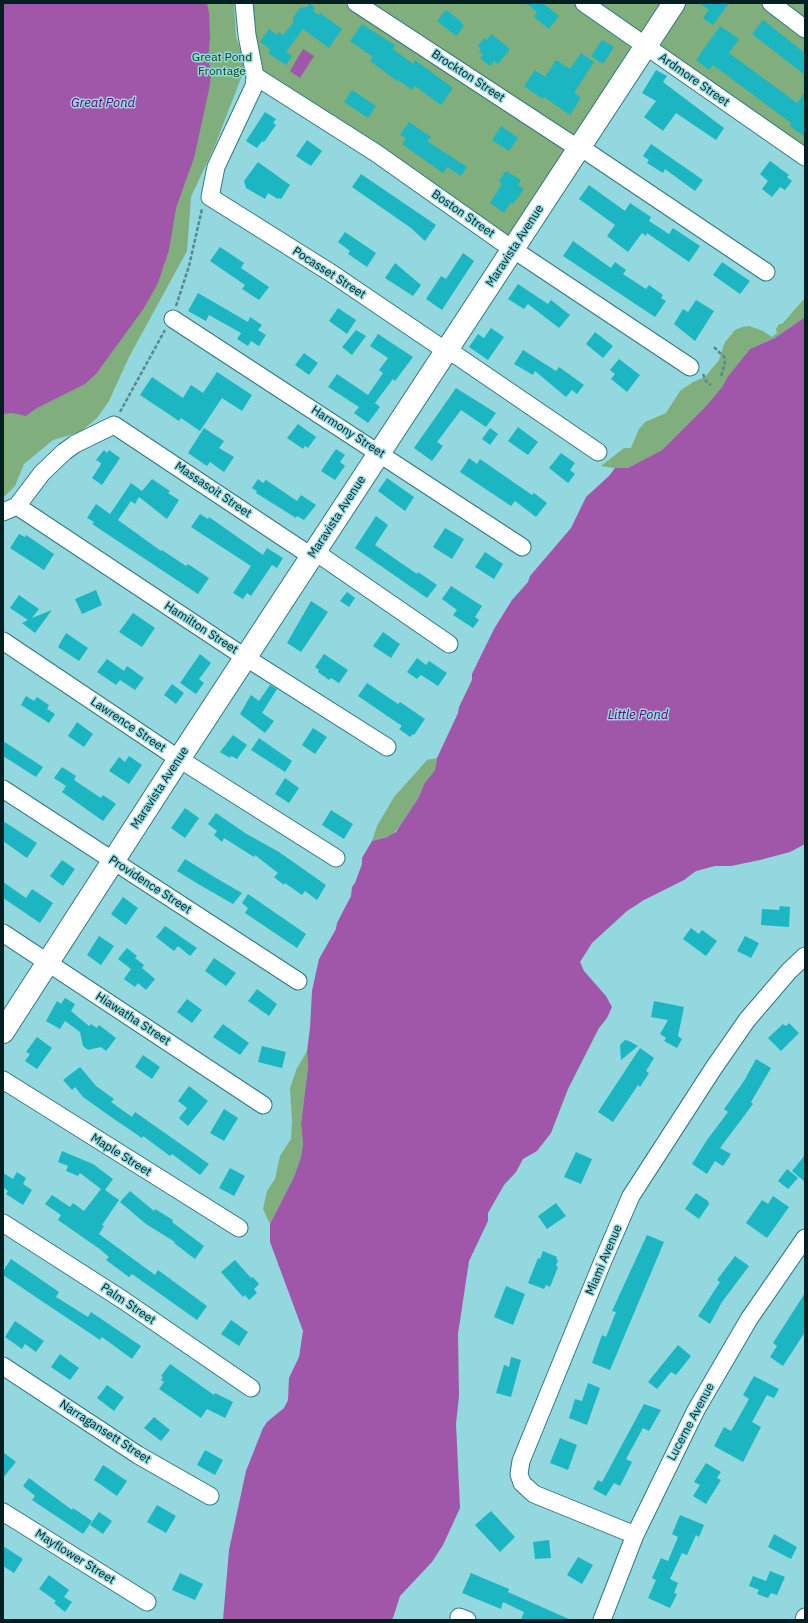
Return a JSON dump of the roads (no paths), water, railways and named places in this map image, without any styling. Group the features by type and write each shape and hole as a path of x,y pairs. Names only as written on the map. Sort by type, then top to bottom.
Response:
{"main road":[{"name":"Maravista Avenue","path":"3,1032 113,860 379,452 674,3"}],"street":[{"path":"244,3 247,35 255,76"},
{"name":"Brockton Street","path":"356,3 766,272"},
{"name":"Ardmore Street","path":"584,3 805,157"},
{"path":"771,3 805,29"},
{"name":"Pocasset Street","path":"255,76 254,86 216,167 210,197 331,273 598,452"},
{"name":"Boston Street","path":"255,76 376,153 512,249 690,366"},
{"name":"Harmony Street","path":"173,319 522,546"},
{"name":"Massasoit Street","path":"10,509 42,473 64,452 75,444 114,425 449,644"},
{"name":"Hamilton Street","path":"10,509 388,747"},
{"name":"Lawrence Street","path":"3,640 179,759 336,858"},
{"name":"Providence Street","path":"3,789 298,981"},
{"name":"Hiawatha Street","path":"3,933 263,1105"},
{"name":"Miami Avenue","path":"635,1536 534,1494 522,1483 519,1474 521,1461 602,1264 632,1196 713,1069 747,1020 789,971 805,956"},
{"name":"Maple Street","path":"3,1080 239,1228"},
{"name":"Palm Street","path":"3,1223 123,1300 252,1388"},
{"name":"Lucerne Avenue","path":"602,1620 635,1536 696,1410 749,1319 805,1238"},
{"name":"Narragansett Street","path":"3,1366 138,1455 210,1496"},
{"name":"Mayflower Street","path":"3,1512 147,1602"}],"water":[{"name":"Great Pond","path":"3,3 207,3 209,13 210,39 208,58 211,73 210,85 194,158 176,208 169,250 158,283 144,308 96,374 85,384 35,409 26,416 12,413 3,414"},
{"path":"303,49 314,56 300,78 290,71"},
{"name":"Little Pond","path":"805,317 805,844 790,852 760,860 731,866 715,866 696,871 684,880 644,900 627,911 592,943 580,962 584,971 606,996 612,1007 607,1018 599,1028 568,1089 551,1133 537,1151 523,1159 516,1172 504,1185 488,1213 488,1221 469,1261 458,1334 459,1396 456,1424 460,1508 443,1545 432,1562 400,1596 393,1618 391,1620 223,1620 229,1550 246,1471 263,1428 267,1422 284,1408 288,1400 289,1378 299,1357 303,1331 270,1242 270,1224 294,1177 301,1157 303,1144 301,1124 308,1067 307,1051 312,991 319,959 336,929 337,923 351,896 352,887 362,864 362,858 372,841 387,837 396,832 419,797 424,784 435,770 437,758 472,680 472,674 494,629 512,600 528,582 530,576 571,528 586,497 609,476 615,468 628,468 662,450 707,405 750,349 775,338"}],"park label":[{"name":"Great Pond Frontage","path":"222,65"}]}
